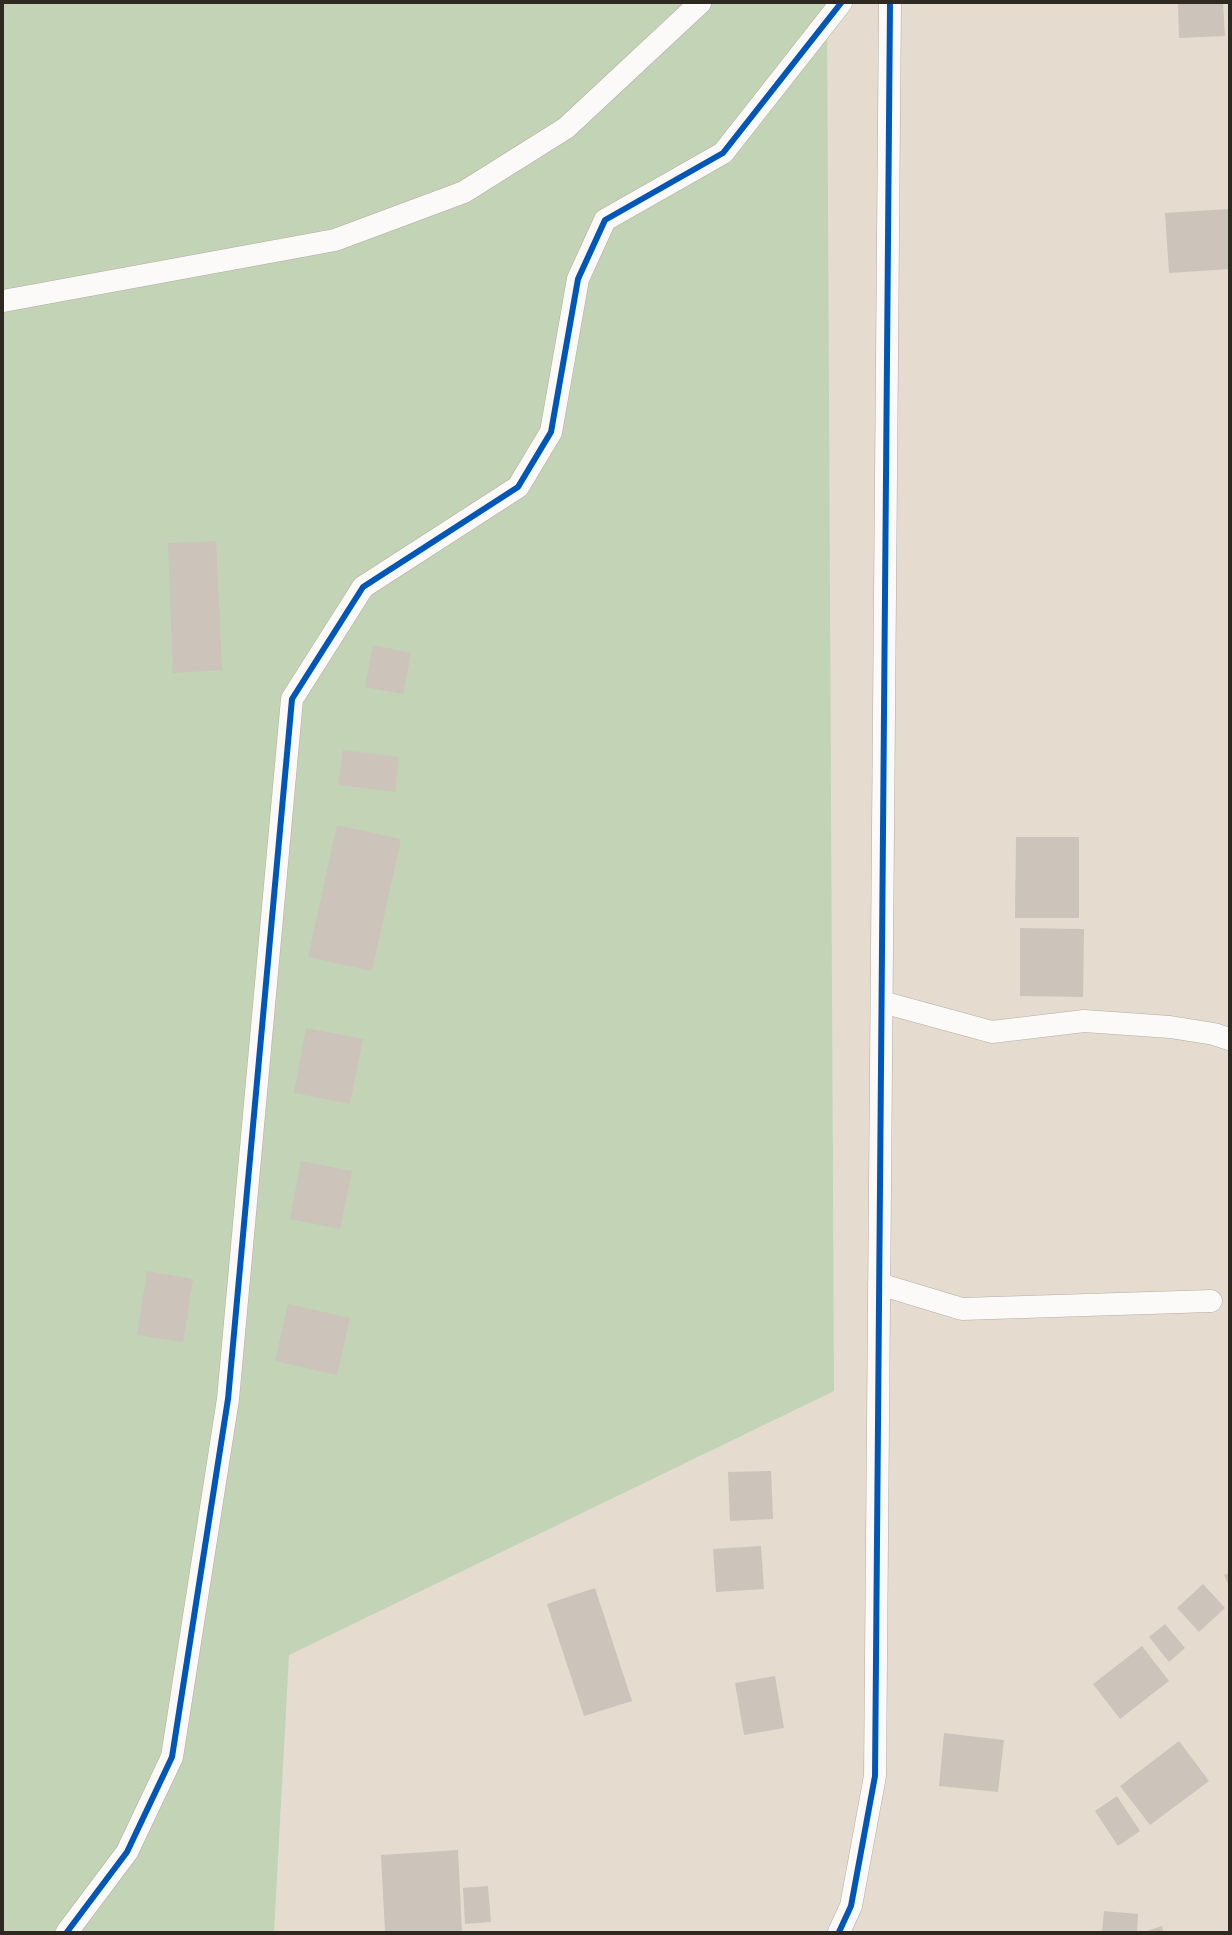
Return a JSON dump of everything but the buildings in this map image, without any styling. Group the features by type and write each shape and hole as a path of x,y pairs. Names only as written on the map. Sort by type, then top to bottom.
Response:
{"street":[{"path":"3,301 335,240 464,192 566,128 700,3"},
{"path":"67,1932 127,1852 172,1757 228,1399 292,699 363,587 518,487 551,432 578,279 605,220 723,153 841,3"},
{"path":"840,1932 852,1906 875,1776 890,3"},
{"path":"882,1002 992,1032 1084,1022 1170,1027 1214,1034 1229,1039"},
{"path":"879,1284 962,1309 1211,1301"}],"green space":[{"path":"3,3 827,3 834,1391 289,1655 274,1932 3,1932"}],"cycle path":[{"path":"67,1932 127,1852 172,1757 228,1399 292,699 363,587 518,487 551,432 578,279 605,220 723,153 841,3"},
{"path":"839,1932 851,1906 875,1776 890,3"}]}
